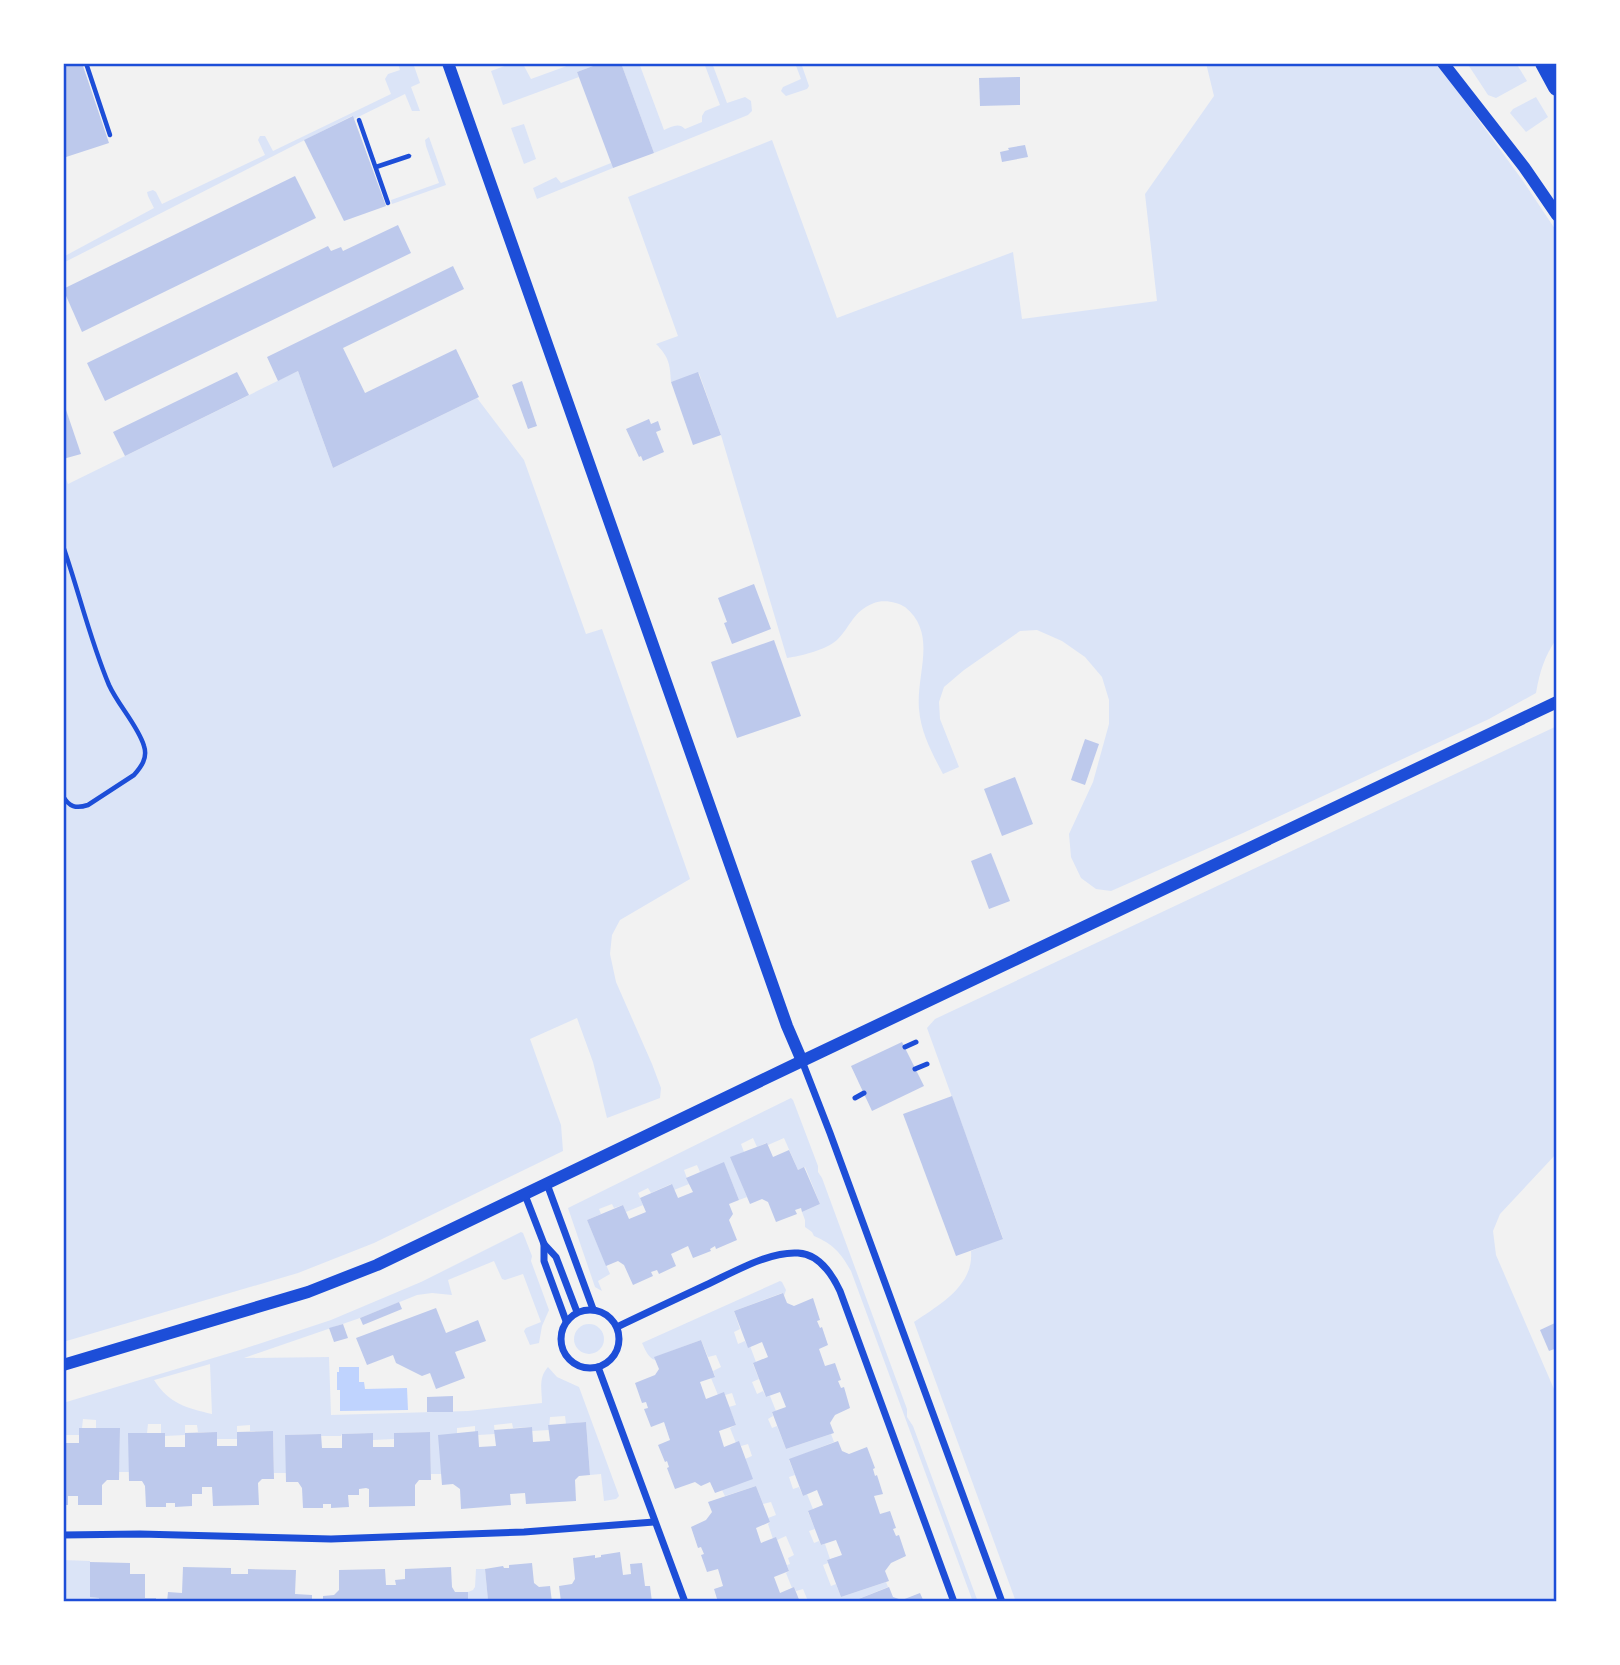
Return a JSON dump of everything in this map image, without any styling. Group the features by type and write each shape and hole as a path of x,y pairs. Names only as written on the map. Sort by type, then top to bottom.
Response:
{"highway":[{"path":"1544,63 1557,87"}],"street":[{"path":"448,63 787,1026 842,1166 1002,1602"},
{"path":"1443,63 1524,167 1557,215"},
{"path":"63,1366 308,1292 377,1265 1557,702"},
{"path":"547,1184 593,1309"},
{"path":"525,1195 544,1244 544,1261 566,1321"},
{"path":"544,1244 556,1257 577,1312"},
{"path":"617,1327 771,1256 800,1252 821,1263 833,1276 840,1291 954,1602"},
{"path":"593,1309 610,1317 617,1327 619,1342 617,1350 606,1364 588,1368 570,1361 564,1354 561,1336 566,1321 577,1312 593,1309"},
{"path":"598,1367 685,1602"},
{"path":"63,1535 140,1534 331,1539 524,1532 654,1522"}],"lane":[{"path":"905,1047 916,1042"},
{"path":"915,1069 927,1064"},
{"path":"855,1098 864,1093"}],"path":[{"path":"86,63 110,135"},
{"path":"359,120 388,203"},
{"path":"376,167 409,156"},
{"path":"63,546 110,688 145,750 144,760 134,775 88,805 81,808 68,805 63,796"}],"shaded area":[{"path":"398,63 413,63 420,83 411,87 420,111 412,111 405,94 354,119 352,116 63,263 63,257 154,208 147,192 156,192 162,204 265,155 258,140 260,136 265,136 273,151 391,94 385,79 388,74 400,70"},
{"path":"513,63 523,64 531,79 575,63 601,63 577,72 579,77 503,105 491,71"},
{"path":"621,63 639,63 664,130 678,125 685,129 702,122 705,111 720,105 704,63 712,63 727,103 745,97 751,101 752,111 748,115 654,153"},
{"path":"795,63 801,63 809,86 786,96 781,91 783,87 801,79"},
{"path":"1206,63 1437,63 1557,232 1557,638 1543,664 1536,693 1489,719 1111,891 1096,889 1081,878 1071,857 1069,834 1093,782 1109,724 1109,700 1102,677 1085,657 1062,641 1037,630 1020,631 964,670 944,687 939,702 940,719 959,767 943,774 920,718 923,655 921,629 905,607 890,602 874,603 857,615 832,644 787,658 721,435 699,373 671,382 668,361 656,344 678,336 628,197 772,140 837,318 1013,252 1022,319 1157,301 1145,194 1214,96"},
{"path":"1467,63 1516,63 1527,81 1496,98 1488,95"},
{"path":"1536,97 1548,117 1526,132 1510,113"},
{"path":"524,124 536,159 524,164 511,128"},
{"path":"429,137 446,185 392,204 391,200 439,183 426,146 425,140"},
{"path":"611,163 613,168 537,199 533,188 556,177 561,183"},
{"path":"298,371 333,468 477,398 524,460 586,634 602,629 690,879 620,920 612,935 610,954 616,982 652,1064 661,1088 660,1098 607,1118 593,1062 577,1018 530,1039 561,1125 563,1151 374,1243 298,1273 63,1342 63,471 68,484"},
{"path":"1557,726 1557,1153 1500,1214 1493,1231 1496,1255 1557,1396 1557,1602 1016,1602 914,1322 944,1301 961,1284 967,1274 971,1251 1003,1238 927,1028 935,1019"},
{"path":"791,1098 907,1409 907,1417 913,1426 978,1602 973,1602 851,1271 836,1250 805,1227 802,1212 820,1204 805,1167 798,1170 784,1138 757,1147 753,1138 741,1144 744,1152 731,1157 747,1197 739,1200 724,1163 700,1172 697,1165 684,1170 689,1184 674,1190 671,1184 651,1193 648,1188 638,1193 643,1205 626,1212 623,1205 614,1208 612,1204 599,1209 601,1214 587,1220 610,1274 598,1281 602,1291 595,1287 568,1208"},
{"path":"523,1233 549,1310 539,1343 530,1345 524,1331 541,1322 523,1274 502,1279 494,1261 448,1280 452,1295 417,1295 360,1318 244,1358 329,1357 331,1415 468,1411 542,1403 542,1380 548,1367 557,1377 579,1387 619,1496 616,1499 604,1501 601,1474 590,1475 586,1422 566,1424 565,1416 550,1417 549,1430 513,1428 512,1423 494,1425 495,1434 478,1435 475,1426 457,1428 442,1474 431,1474 430,1432 394,1433 394,1439 373,1440 373,1433 341,1436 286,1435 286,1473 274,1473 273,1431 250,1431 250,1425 237,1426 237,1439 217,1439 216,1432 198,1432 197,1425 185,1425 185,1435 165,1436 161,1433 161,1424 148,1424 147,1433 129,1472 119,1472 120,1428 96,1428 96,1420 83,1419 79,1435 63,1435 63,1403 331,1320 421,1282","holes":["210,1364 212,1414 172,1400 154,1380"]},
{"path":"780,1281 786,1290 784,1296 782,1293 734,1311 740,1329 734,1332 738,1344 745,1341 748,1347 750,1346 759,1379 752,1382 757,1394 763,1391 766,1397 770,1396 776,1411 772,1412 773,1416 768,1419 772,1428 777,1426 786,1449 831,1434 834,1442 789,1460 795,1475 789,1477 793,1489 799,1487 803,1496 807,1494 813,1509 808,1512 815,1529 809,1531 814,1543 819,1541 821,1545 825,1544 830,1559 823,1565 831,1586 836,1584 841,1597 886,1582 888,1587 851,1602 806,1602 808,1601 803,1589 796,1591 792,1588 786,1573 789,1571 787,1565 790,1564 788,1558 794,1555 786,1536 773,1539 768,1518 776,1515 771,1502 763,1504 756,1486 725,1496 722,1490 745,1459 752,1456 748,1444 741,1446 739,1442 736,1443 730,1428 736,1425 729,1407 736,1405 732,1393 718,1395 711,1378 715,1376 713,1371 721,1367 716,1355 708,1357 701,1340 655,1357 655,1360 642,1343"},
{"path":"589,1324 600,1328 604,1339 600,1350 589,1354 578,1350 574,1339 578,1328"},
{"path":"63,1560 90,1561 90,1597 99,1598 99,1602 64,1602"},
{"path":"476,1569 485,1569 488,1599 494,1599 494,1602 468,1602 468,1592 475,1587"}],"water":[{"path":"339,1367 359,1367 359,1382 364,1382 365,1389 407,1388 408,1410 340,1411 340,1390 337,1390"}],"building":[{"path":"63,63 82,63 109,143 63,158"},
{"path":"601,63 621,63 654,153 613,168 577,72"},
{"path":"1020,77 1020,105 980,106 979,78"},
{"path":"353,116 386,206 344,221 304,140"},
{"path":"1025,145 1028,157 1002,162 1000,152"},
{"path":"295,176 316,218 82,332 63,289"},
{"path":"398,225 411,253 105,401 87,363 328,246 331,251 341,247 343,251"},
{"path":"453,266 464,289 343,348 365,393 456,349 479,397 333,468 298,371 278,381 267,357"},
{"path":"237,372 249,395 125,456 113,432"},
{"path":"698,372 721,435 693,445 671,382"},
{"path":"522,381 537,426 528,429 512,385"},
{"path":"63,401 81,454 63,459"},
{"path":"649,419 651,424 658,421 661,430 656,432 664,452 643,461 626,429"},
{"path":"754,584 771,629 732,644 718,598"},
{"path":"774,640 801,716 737,738 711,662"},
{"path":"1085,739 1099,744 1085,785 1071,780"},
{"path":"1015,777 1033,824 1002,836 984,789"},
{"path":"991,853 1010,901 989,909 971,861"},
{"path":"902,1042 924,1086 872,1111 851,1066"},
{"path":"952,1096 1003,1239 956,1256 903,1114"},
{"path":"767,1143 773,1157 789,1150 798,1170 804,1167 820,1204 802,1212 801,1208 795,1210 797,1214 776,1222 768,1202 762,1199 750,1204 730,1157"},
{"path":"724,1162 739,1200 729,1204 733,1214 729,1220 737,1240 716,1249 715,1246 711,1251 693,1258 688,1246 671,1254 676,1266 659,1274 657,1270 651,1272 653,1276 633,1285 624,1265 618,1261 606,1266 587,1220 623,1205 629,1219 646,1212 640,1198 672,1184 678,1198 693,1192 686,1178"},
{"path":"783,1293 787,1303 794,1306 813,1298 820,1320 817,1321 828,1345 819,1349 825,1366 835,1363 841,1380 838,1381 841,1388 844,1387 850,1408 835,1415 830,1423 834,1433 786,1449 772,1412 786,1407 780,1392 766,1397 753,1363 768,1357 762,1342 748,1348 734,1311"},
{"path":"399,1302 402,1309 363,1325 360,1318"},
{"path":"436,1308 446,1333 478,1320 486,1341 455,1352 465,1378 436,1389 430,1373 422,1376 396,1363 393,1355 367,1365 356,1338"},
{"path":"1557,1322 1557,1348 1549,1351 1540,1330"},
{"path":"343,1324 348,1338 334,1342 329,1328"},
{"path":"701,1340 715,1377 700,1382 706,1399 724,1392 736,1425 719,1431 724,1447 739,1441 753,1479 715,1493 710,1482 701,1486 695,1482 675,1489 667,1461 665,1462 658,1445 670,1440 664,1422 651,1427 644,1409 648,1408 646,1402 642,1403 635,1383 655,1375 659,1369 654,1357"},
{"path":"453,1396 453,1412 427,1412 427,1397"},
{"path":"586,1422 590,1475 579,1476 575,1480 576,1501 526,1504 525,1493 510,1494 511,1505 461,1509 460,1489 453,1484 442,1485 438,1435 478,1431 479,1447 496,1446 494,1430 532,1427 533,1442 550,1441 548,1425"},
{"path":"79,1428 120,1428 119,1480 107,1480 102,1485 102,1505 78,1505 78,1496 68,1496 68,1505 63,1505 63,1443 79,1443"},
{"path":"273,1431 274,1479 262,1479 258,1483 259,1505 213,1506 212,1487 202,1487 202,1494 192,1494 192,1506 175,1507 175,1503 166,1503 166,1507 146,1507 145,1486 142,1481 129,1481 128,1433 165,1433 165,1447 185,1447 185,1433 217,1432 217,1446 237,1446 237,1432"},
{"path":"430,1432 431,1480 419,1480 415,1485 415,1506 369,1507 369,1489 366,1488 359,1489 359,1495 348,1495 349,1507 331,1508 331,1504 323,1504 323,1508 303,1508 302,1488 298,1482 286,1482 285,1435 321,1434 322,1448 342,1448 342,1434 373,1433 373,1447 394,1447 394,1433"},
{"path":"838,1441 842,1451 849,1454 867,1447 883,1494 874,1496 880,1514 890,1511 896,1528 893,1529 896,1536 899,1535 906,1556 891,1563 885,1571 889,1581 841,1597 827,1560 842,1555 836,1540 821,1545 808,1511 823,1505 817,1490 803,1496 789,1459"},
{"path":"756,1486 770,1522 756,1528 761,1543 776,1537 789,1571 774,1577 780,1593 794,1587 800,1602 718,1602 714,1589 723,1586 718,1569 707,1572 701,1555 704,1554 701,1547 698,1548 691,1527 706,1520 712,1512 708,1502"},
{"path":"620,1552 623,1575 631,1574 630,1564 642,1563 645,1586 650,1586 652,1602 561,1602 559,1586 572,1584 575,1579 573,1558 595,1555 595,1558"},
{"path":"90,1562 130,1563 130,1574 145,1574 145,1598 156,1598 156,1602 99,1602 99,1598 90,1597"},
{"path":"532,1563 534,1583 539,1587 550,1586 552,1602 488,1600 485,1569"},
{"path":"183,1567 231,1568 231,1574 248,1574 248,1569 296,1570 295,1594 312,1595 312,1602 167,1602 168,1592 182,1593"},
{"path":"451,1567 452,1587 455,1592 468,1592 468,1602 323,1602 323,1596 334,1595 339,1590 339,1570 385,1569 386,1585 396,1585 395,1580 405,1579 405,1569"},
{"path":"889,1587 893,1597 902,1600 920,1593 924,1602 851,1602"}]}
